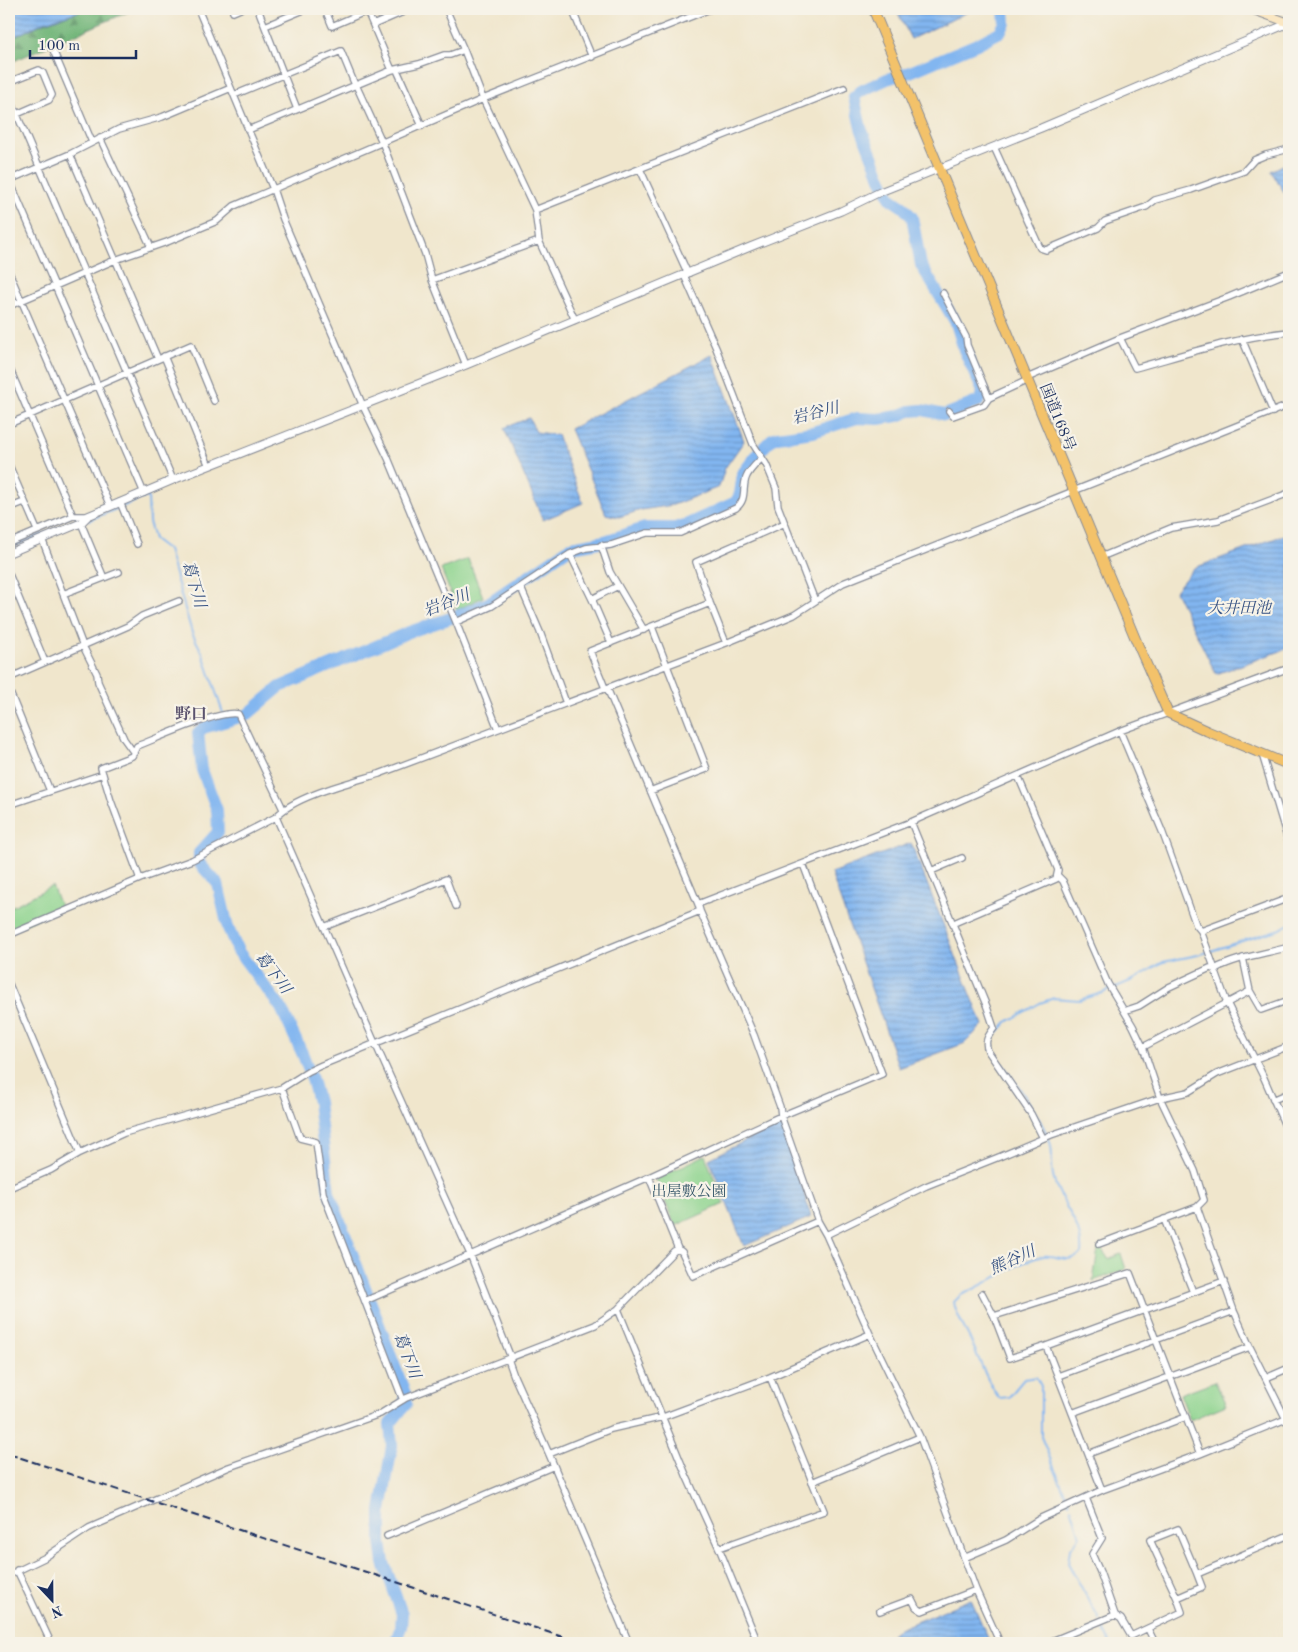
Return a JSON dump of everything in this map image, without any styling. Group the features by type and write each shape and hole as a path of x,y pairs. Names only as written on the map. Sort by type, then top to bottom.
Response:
{"highway":[{"name":"国道168号","path":"873,9 896,60 1101,557 1168,713"},
{"path":"1168,713 1289,765"}],"main road":[{"path":"1251,9 1289,23"}],"street":[{"path":"198,9 283,219 362,406 388,458 498,729"},
{"path":"233,12 240,9"},
{"path":"258,9 297,109"},
{"path":"265,26 306,9"},
{"path":"325,9 332,26 367,11 422,126"},
{"path":"373,25 410,9"},
{"path":"446,9 483,99 535,210 539,241 575,320"},
{"path":"572,9 592,57"},
{"path":"9,306 116,260 217,221 234,206 383,144 483,99 710,9"},
{"path":"9,553 80,523 88,516 110,506 466,366 750,247 841,212 880,192 994,147 1289,23"},
{"path":"53,50 92,142"},
{"path":"248,130 394,70 464,50"},
{"path":"234,95 341,51 383,144 425,254 432,280 466,366"},
{"path":"9,82 39,70 43,73 52,95 49,100 17,114"},
{"path":"144,492 9,180 70,154 119,129 162,117 231,88"},
{"path":"535,210 844,88"},
{"path":"9,96 173,480"},
{"path":"100,138 151,248"},
{"path":"994,147 1040,248 1046,250 1098,228 1105,221 1146,207 1155,200 1191,190 1244,171 1254,160 1266,154 1289,149"},
{"path":"70,154 209,466"},
{"path":"640,169 686,274 753,444 766,464 776,488 778,506 815,601"},
{"path":"432,280 539,241"},
{"path":"9,272 110,506"},
{"path":"949,411 953,416 984,405 989,398 1120,338 1289,272"},
{"path":"942,293 966,337 967,345 989,398"},
{"path":"1120,338 1135,368 1242,339 1289,332"},
{"path":"1242,339 1273,412"},
{"path":"9,424 191,345 214,401"},
{"path":"9,367 73,516"},
{"path":"9,934 140,879 204,855 276,817 283,809 329,789 379,774 726,643 794,615 843,583 1289,405"},
{"path":"456,622 492,606 570,554 586,548 611,545 647,533 680,533 736,508 741,504 746,479 750,471 762,458"},
{"path":"9,465 37,530"},
{"path":"1101,557 1171,528 1218,520 1289,493"},
{"path":"9,508 24,502"},
{"path":"120,502 137,544"},
{"path":"9,543 73,516 88,516"},
{"path":"80,523 104,578"},
{"path":"726,643 696,562 785,523"},
{"path":"42,539 83,646 124,739 134,753"},
{"path":"601,545 604,558 618,586 644,630"},
{"path":"570,554 592,599 610,643"},
{"path":"63,594 119,572"},
{"path":"9,574 45,662"},
{"path":"592,599 618,586"},
{"path":"521,588 540,632 566,703"},
{"path":"9,678 128,626 142,616 179,601"},
{"path":"710,604 590,651 754,1035 818,1221 920,1437 976,1590 1000,1643"},
{"path":"650,791 707,769 652,627"},
{"path":"698,904 911,822 1120,731 1289,668"},
{"path":"9,690 50,791"},
{"path":"140,879 111,801 101,768 132,756 136,746 196,723 232,712 238,714 283,809"},
{"path":"1120,731 1162,831 1196,925 1201,932 1227,1002 1255,1058 1289,1135"},
{"path":"1262,754 1289,844"},
{"path":"9,805 103,774"},
{"path":"954,923 1056,879 1058,870 1018,776"},
{"path":"276,817 374,1043 470,1254 510,1358 514,1376 629,1643"},
{"path":"911,822 987,1006 994,1028 987,1038 988,1051 1032,1114 1043,1138"},
{"path":"931,871 962,858"},
{"path":"365,1301 649,1177 781,1116 882,1074 803,864"},
{"path":"1057,875 1063,882 1108,984 1143,1047 1160,1098 1195,1171 1204,1200 1197,1207 1099,1244"},
{"path":"324,927 446,879 456,906"},
{"path":"1201,932 1289,898"},
{"path":"9,1188 51,1170 80,1153 124,1133 282,1088 322,1065 700,911"},
{"path":"1124,1011 1139,1006 1169,987 1210,968 1215,969 1243,958 1289,947"},
{"path":"1243,958 1250,991 1261,1010 1289,1000"},
{"path":"9,984 80,1153"},
{"path":"1143,1047 1250,991"},
{"path":"826,1235 926,1186 999,1158 1043,1138 1160,1098 1188,1092 1217,1074 1289,1046"},
{"path":"282,1088 300,1138 316,1142 323,1193 403,1400"},
{"path":"1273,1100 1289,1093"},
{"path":"649,1177 678,1249 682,1252 693,1276 818,1221"},
{"path":"1197,1207 1234,1311 1289,1427"},
{"path":"1164,1219 1193,1292"},
{"path":"9,1574 44,1558 89,1528 229,1467 380,1414 403,1400 594,1325 618,1309 678,1249"},
{"path":"994,1316 1130,1273 1200,1454"},
{"path":"982,1293 994,1316 1010,1358 1224,1281"},
{"path":"618,1309 662,1418 758,1643"},
{"path":"1058,1376 1234,1311"},
{"path":"549,1454 611,1429 662,1418 770,1377 870,1334"},
{"path":"1046,1346 1102,1490"},
{"path":"1072,1413 1250,1347"},
{"path":"1266,1378 1289,1368"},
{"path":"719,1548 824,1511 770,1377"},
{"path":"1088,1454 1186,1417"},
{"path":"964,1558 1006,1540 1041,1518 1102,1490 1200,1454 1286,1419"},
{"path":"812,1482 920,1437"},
{"path":"387,1536 554,1466"},
{"path":"1086,1498 1102,1538 1092,1554 1115,1615 1122,1619 1131,1636 1182,1612 1150,1540 1178,1529 1202,1587 1176,1598"},
{"path":"1196,1574 1289,1535"},
{"path":"17,1570 51,1643"},
{"path":"880,1611 912,1599 916,1607 922,1611 976,1590"},
{"path":"1046,1643 1115,1615"},
{"path":"1148,1629 1155,1643"}],"green space":[{"path":"87,9 135,9 9,63 9,39 44,23"},
{"path":"468,559 483,597 457,610 441,569"},
{"path":"52,886 61,908 11,931 9,926 9,908"},
{"name":"出屋敷公園","path":"705,1155 724,1204 675,1226 656,1179"},
{"path":"1102,1247 1108,1259 1121,1254 1126,1269 1093,1281 1098,1249"},
{"path":"1215,1381 1226,1405 1190,1420 1180,1394"}],"water":[{"path":"9,9 87,9 44,22 9,39"},
{"path":"896,9 974,9 911,39"},
{"path":"1289,162 1289,200 1271,171"},
{"path":"712,355 744,441 725,468 719,487 673,505 641,510 619,517 606,514 570,429"},
{"path":"529,418 536,432 557,435 583,503 543,520 504,428"},
{"name":"大井田池","path":"1287,534 1289,541 1289,648 1216,674 1175,591 1194,568"},
{"path":"911,843 983,1025 965,1043 899,1068 831,873"},
{"path":"783,1122 811,1217 744,1246 709,1159"},
{"path":"971,1599 990,1643 886,1643 894,1631"}],"waterway":[{"name":"岩谷川","path":"395,1643 401,1627 402,1614 384,1563 381,1542 381,1511 392,1446 390,1424 406,1404 405,1393 329,1192 318,1102 303,1055 281,1008 238,951 228,928 218,884 199,863 199,853 218,832 217,810 202,770 198,733 203,728 247,715 280,687 409,632 460,615 488,603 571,547 605,541 645,528 675,528 736,502 740,494 743,473 772,439 813,432 857,418 878,419 922,410 945,415 979,401 983,394 982,389 964,350 956,323 921,265 912,217 903,207 891,199 879,174 861,128 854,97 861,91 887,79 910,72 977,44 1000,32 1005,23 1004,9"},
{"name":"葛下川","path":"89,520 148,496 149,522 154,539 168,550 192,633 203,654 226,722"},
{"name":"葛下川","path":"9,548 76,522"},
{"name":"熊谷川","path":"1069,1503 1041,1437 1041,1386 1036,1377 1024,1379 1009,1397 999,1398 959,1318 954,1302 961,1295 1033,1259 1043,1256 1070,1259 1081,1254 1081,1244 1076,1225 1054,1180 1050,1142 1032,1107 994,1052 992,1038 1007,1022 1040,1003 1054,998 1079,1000 1102,993 1135,979 1163,962 1198,955 1280,929 1289,924"},
{"name":"熊谷川","path":"1071,1507 1080,1536 1070,1549 1068,1563 1099,1619"},
{"name":"熊谷川","path":"1101,1624 1110,1643"}],"railway":[{"path":"9,1454 581,1643"}],"district":[{"name":"野口","path":"191,713"}]}
